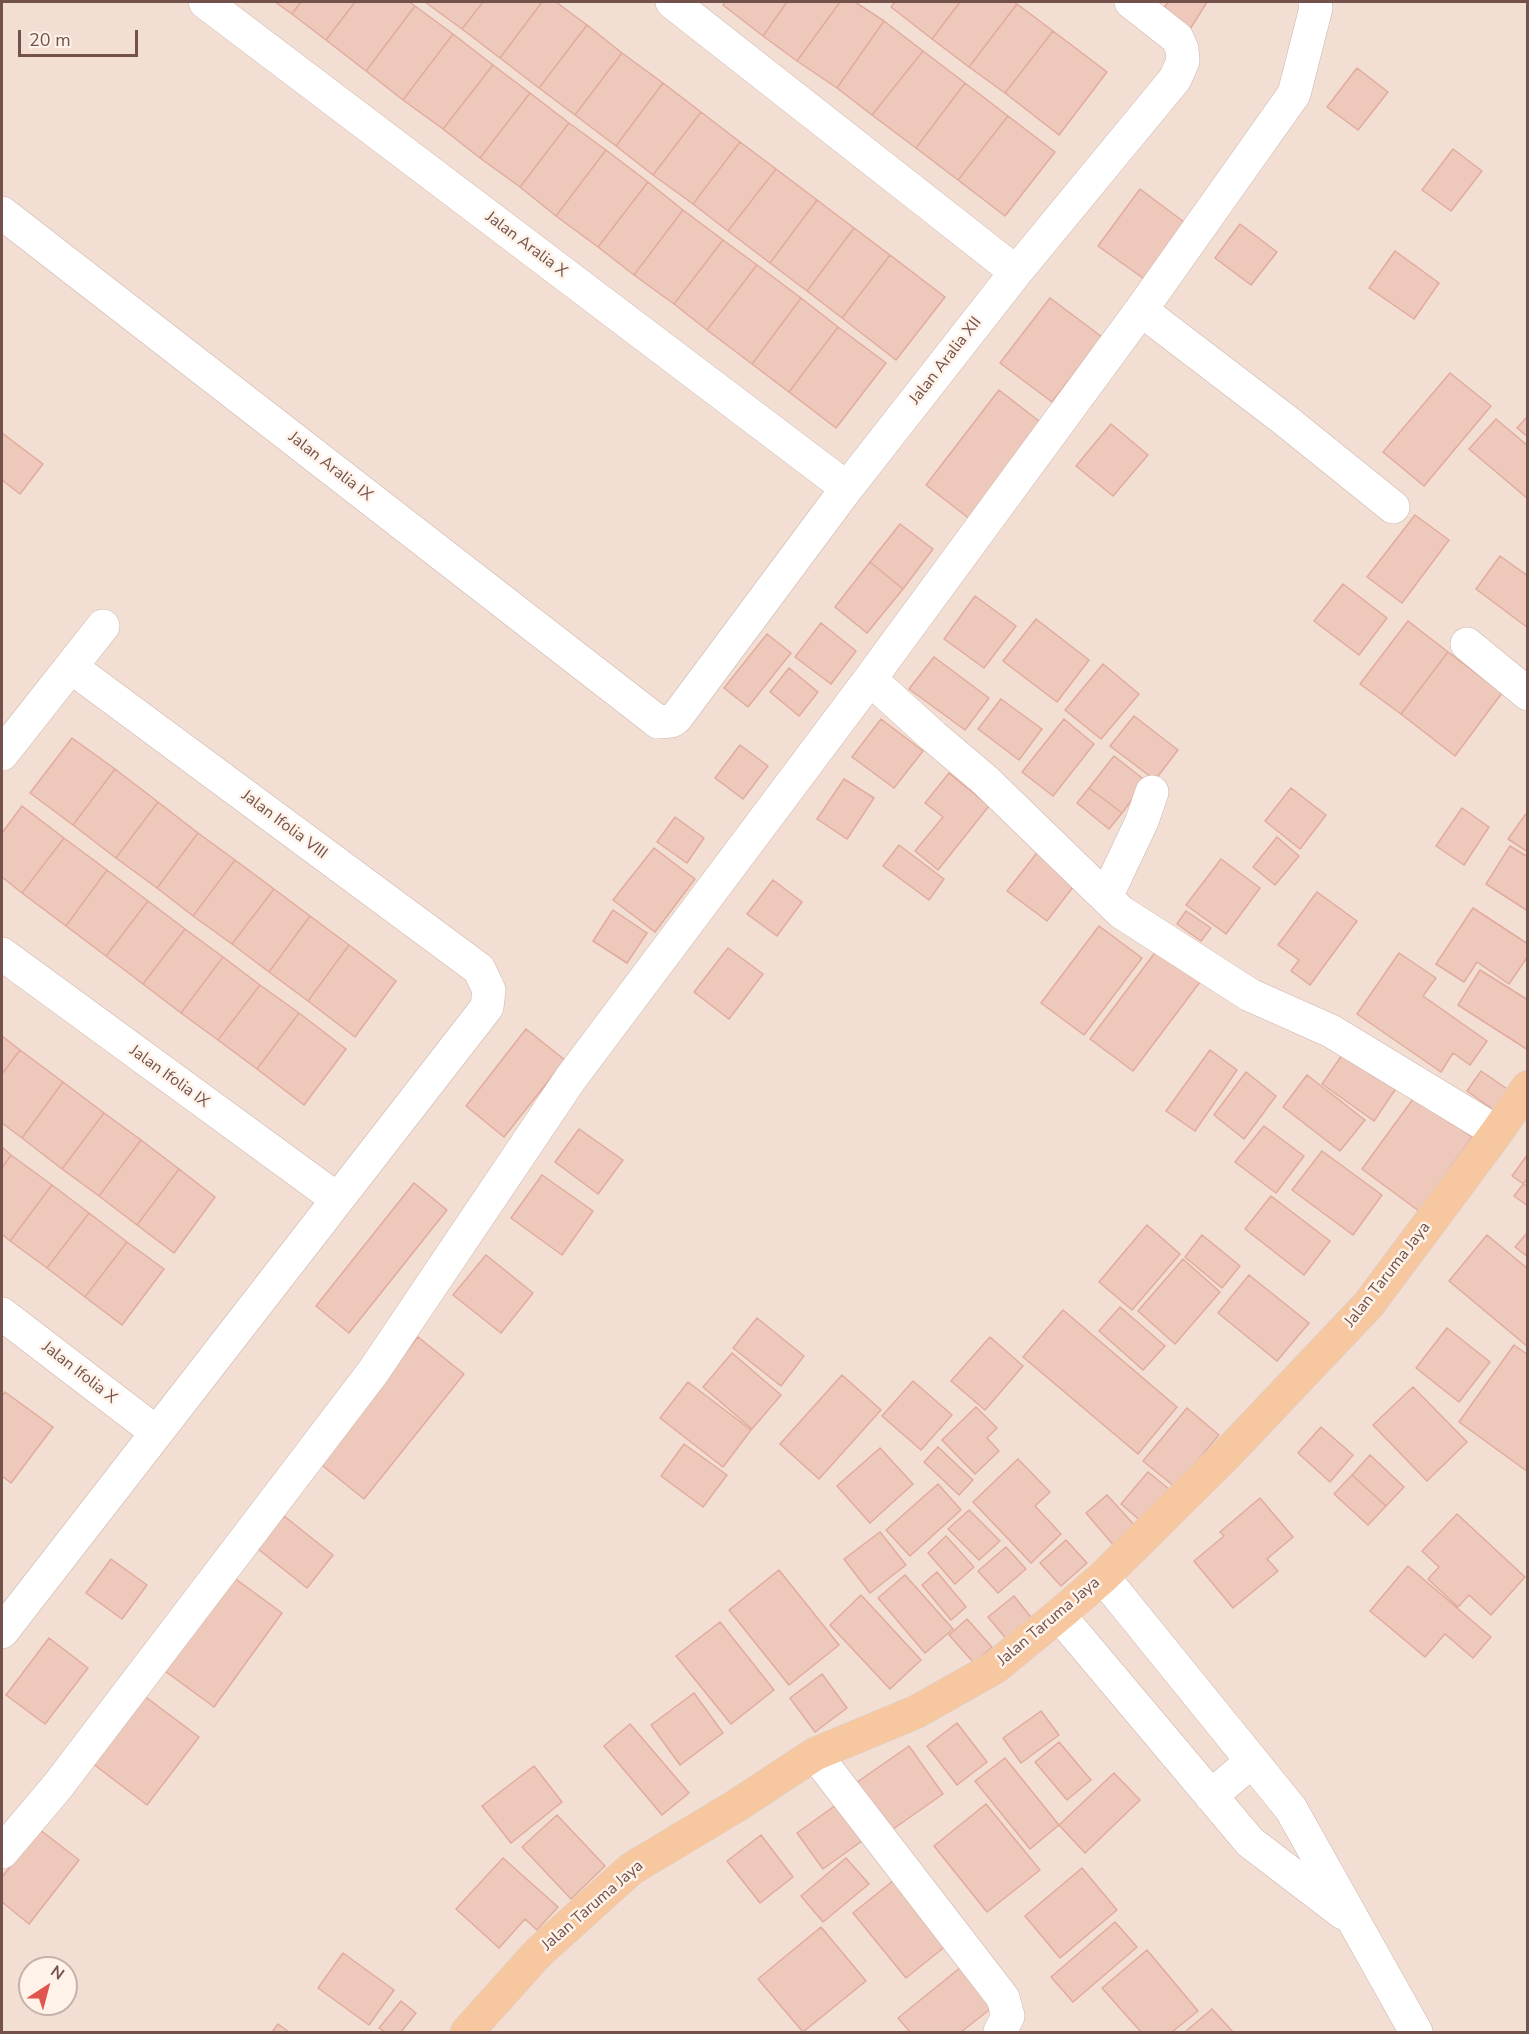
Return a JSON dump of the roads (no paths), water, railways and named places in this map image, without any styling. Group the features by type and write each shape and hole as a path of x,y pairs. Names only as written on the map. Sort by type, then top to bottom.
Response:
{"main road":[{"name":"Jalan Taruma Jaya","path":"467,2032 538,1953 631,1869 736,1806 815,1754 916,1712 994,1668 1103,1577 1226,1455 1369,1304 1516,1112"}],"street":[{"name":"Jalan Aralia X","path":"205,2 847,488"},
{"path":"672,2 1016,273"},
{"name":"Jalan Aralia XII","path":"658,722 671,721 676,718 847,488 1016,273 1175,79 1183,61 1182,49 1177,38 1131,2"},
{"path":"2,1852 57,1787 373,1372 571,1078 870,679 1141,310 1294,94 1316,8 1315,2"},
{"name":"Jalan Aralia IX","path":"2,213 658,722"},
{"path":"1141,310 1285,420 1393,507"},
{"path":"2,754 103,626"},
{"path":"1467,644 1527,694"},
{"name":"Jalan Ifolia VIII","path":"70,667 479,969 489,990 487,1007 337,1199"},
{"path":"870,679 985,780 1121,912 1250,995 1516,1112"},
{"path":"1106,897 1142,821 1152,792"},
{"name":"Jalan Ifolia IX","path":"2,954 337,1199"},
{"path":"2,1632 337,1199"},
{"name":"Jalan Ifolia X","path":"2,1314 156,1432"},
{"path":"1103,1577 1291,1809 1416,2032"},
{"path":"1059,1615 1250,1842 1356,1923"},
{"path":"815,1754 1004,1998 1008,2016 1000,2032"},
{"path":"1211,1796 1252,1761"}]}
